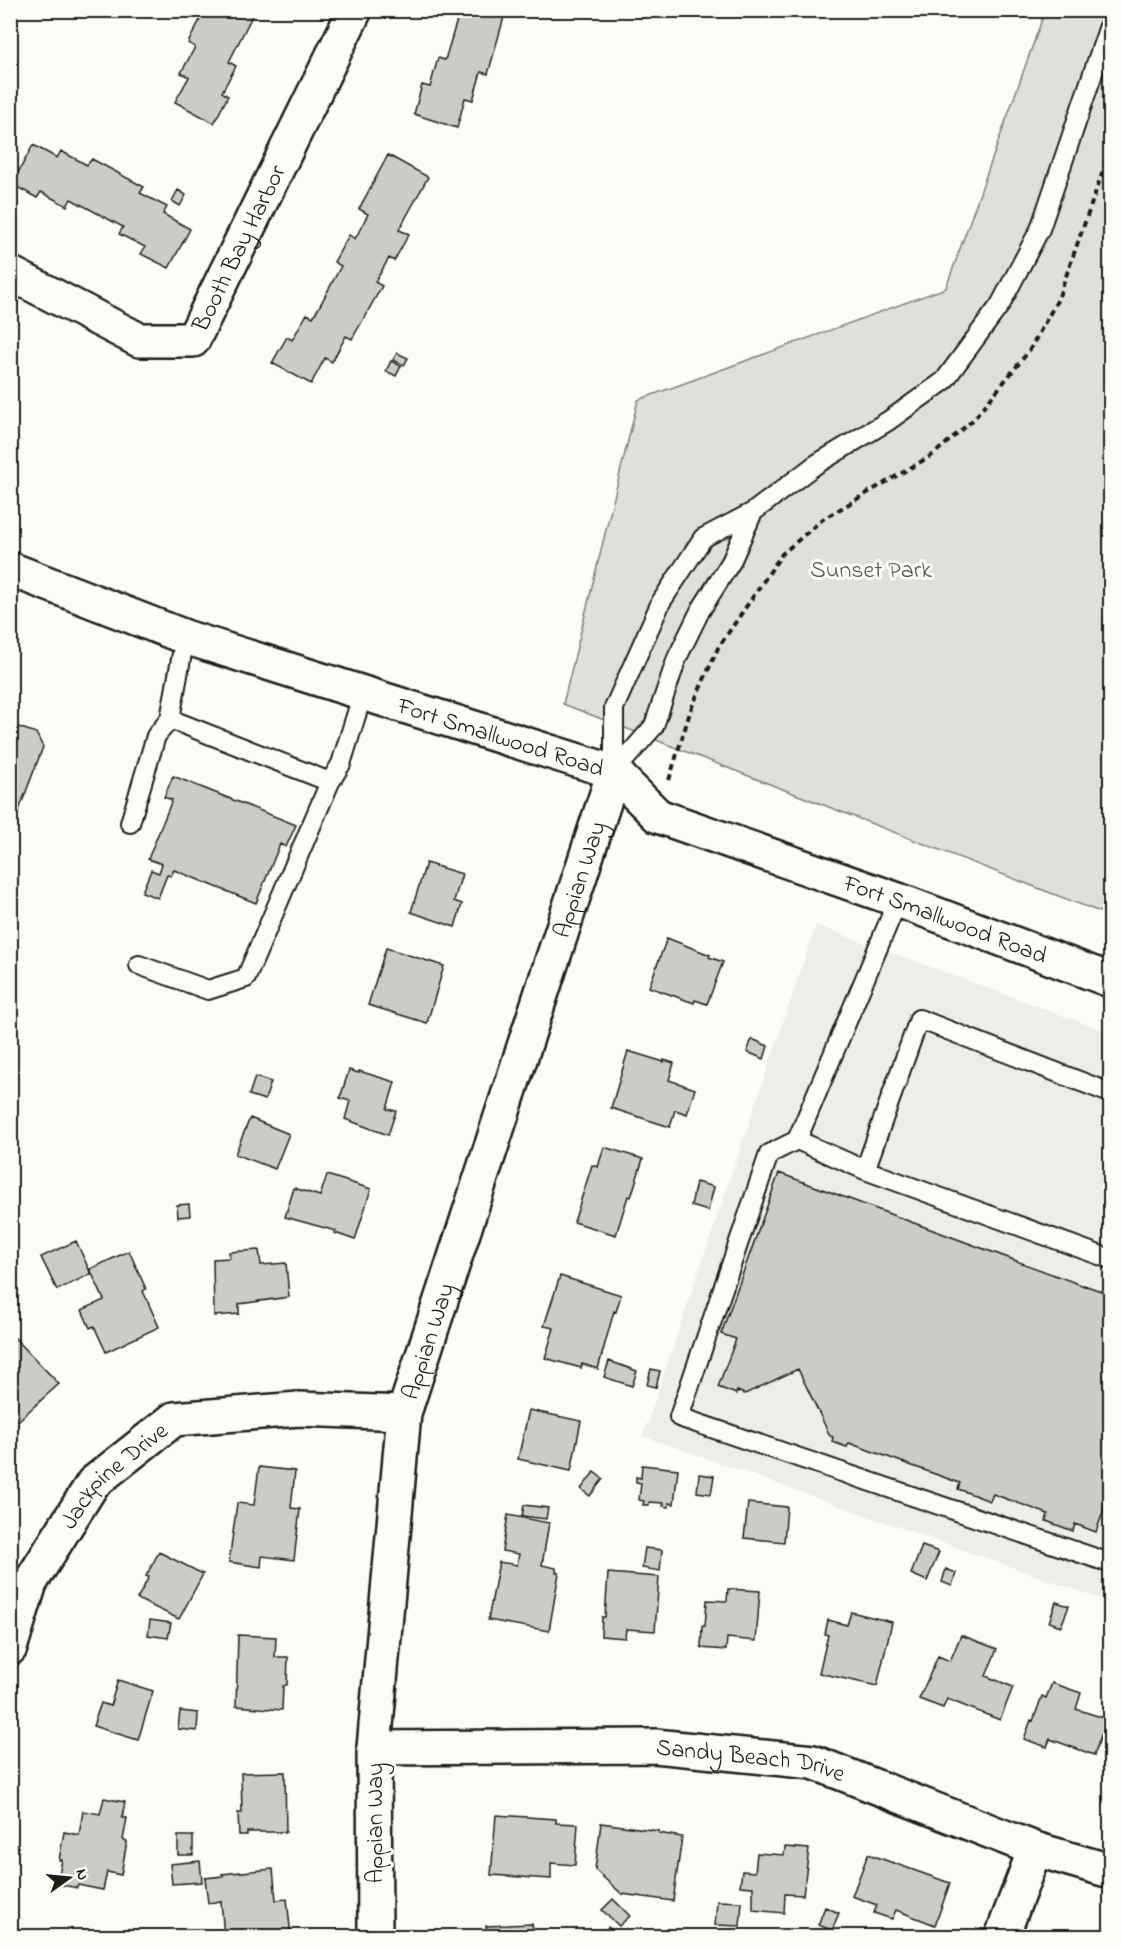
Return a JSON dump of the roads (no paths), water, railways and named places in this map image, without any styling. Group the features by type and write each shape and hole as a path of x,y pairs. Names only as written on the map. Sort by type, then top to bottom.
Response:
{"street":[{"name":"Booth Bay Harbor","path":"10,273 139,340 194,340 355,10"},
{"name":"Fort Smallwood Road","path":"10,568 185,638 614,772 658,816 898,900 1110,980"},
{"name":"Appian Way","path":"375,1936 374,1748 404,1413 614,772"},
{"name":"Jackpine Drive","path":"10,1648 30,1583 93,1483 174,1419 299,1409 404,1413"},
{"name":"Sandy Beach Drive","path":"374,1748 655,1746 813,1762 1035,1849 1110,1871"},
{"path":"1002,1936 1035,1849"}],"lane":[{"path":"614,772 614,708 661,602 703,538 753,512 814,465 888,421 945,381 993,314 1040,229 1110,23"},
{"path":"614,772 654,726 677,658 700,611 731,562 753,512"},
{"path":"130,823 156,736 170,719 185,638"},
{"path":"139,965 208,990 246,978 330,782 341,764 363,693"},
{"path":"170,719 330,782"},
{"path":"898,900 796,1140 769,1154 679,1417 1110,1563"},
{"path":"865,1170 919,1019 1110,1093"},
{"path":"796,1140 865,1170 1110,1259"}],"park label":[{"name":"Sunset Park","path":"871,569"}]}
